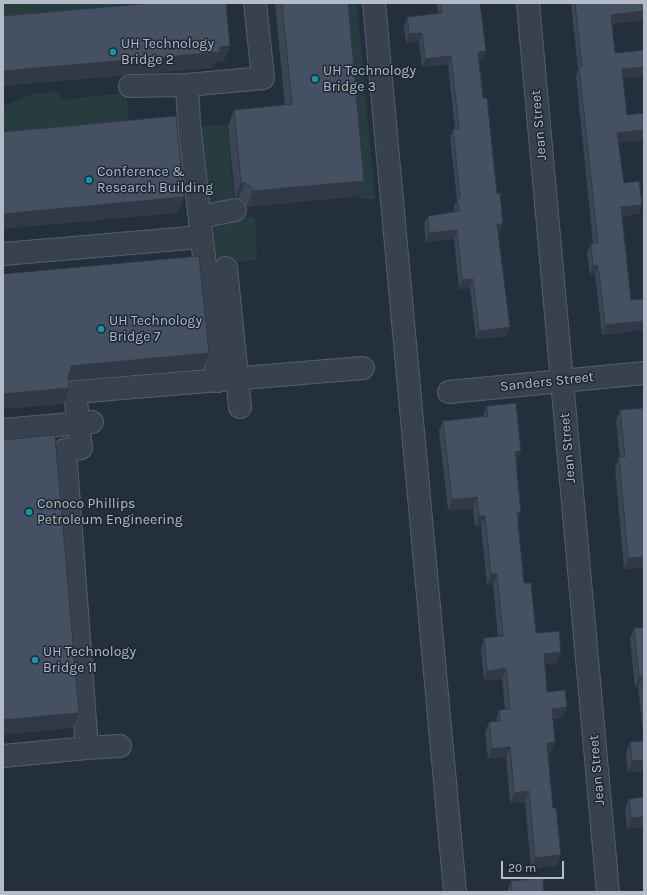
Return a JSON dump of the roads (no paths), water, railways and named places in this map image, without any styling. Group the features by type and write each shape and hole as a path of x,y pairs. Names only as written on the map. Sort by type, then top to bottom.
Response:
{"street":[{"path":"130,86 187,85 263,78 255,3"},
{"path":"374,3 455,892"},
{"name":"Jean Street","path":"528,3 608,892"},
{"path":"187,85 189,123 209,292 228,380 240,407"},
{"path":"3,254 201,227 235,210"},
{"path":"226,268 228,380"},
{"path":"87,748 65,450 81,448 86,423 75,392 363,368"},
{"name":"Sanders Street","path":"449,392 644,373"},
{"path":"3,430 86,423"},
{"path":"3,756 120,746"}],"place":[{"name":"UH Technology Bridge 2","path":"113,52"},
{"name":"UH Technology Bridge 3","path":"315,79"},
{"name":"Conference & Research Building","path":"89,180"},
{"name":"UH Technology Bridge 7","path":"101,329"},
{"name":"Conoco Phillips Petroleum Engineering","path":"29,512"},
{"name":"UH Technology Bridge 11","path":"35,660"}]}
